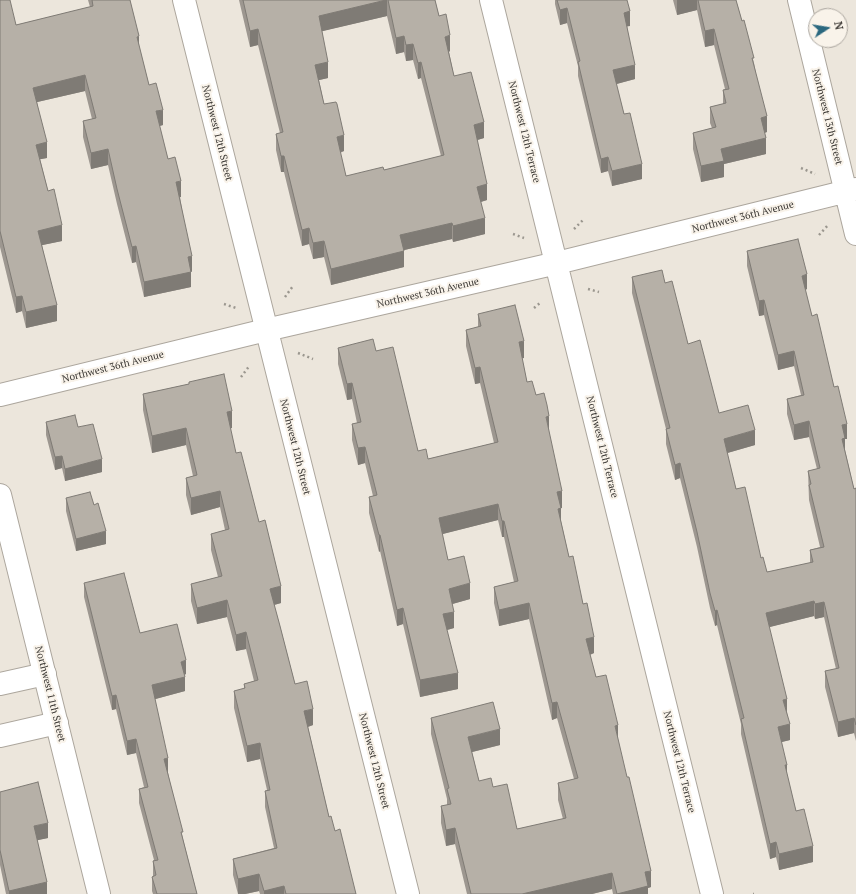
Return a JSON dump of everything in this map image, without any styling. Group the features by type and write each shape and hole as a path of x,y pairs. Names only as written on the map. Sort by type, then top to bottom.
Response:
{"street":[{"name":"Northwest 12th Street","path":"184,0 408,894"},
{"name":"Northwest 12th Terrace","path":"491,0 712,894"},
{"name":"Northwest 13th Street","path":"799,0 851,190 856,234"},
{"name":"Northwest 36th Avenue","path":"0,395 266,330 557,263 851,190"},
{"name":"Northwest 11th Street","path":"0,495 99,894"},
{"path":"0,684 45,674"},
{"path":"0,736 57,723"}],"path":[{"path":"801,168 815,174"},
{"path":"572,231 584,219"},
{"path":"819,235 829,223"},
{"path":"513,234 528,239"},
{"path":"285,296 293,286"},
{"path":"584,288 600,292"},
{"path":"224,304 236,308"},
{"path":"297,353 313,359"},
{"path":"241,377 250,364"}],"building":[{"path":"0,0 10,0 16,25 93,6 92,0 130,0 139,36 137,37 149,85 156,83 163,110 156,111 168,159 175,157 181,181 176,182 192,256 188,257 191,272 144,282 136,246 132,247 108,149 91,153 83,121 96,118 85,75 33,88 47,142 36,145 48,191 54,189 62,225 38,231 57,305 26,312 22,296 16,297 0,231"},
{"path":"243,0 386,0 319,16 328,62 315,65 324,104 336,102 337,104 344,135 337,137 346,176 383,167 384,170 444,155 421,62 418,63 413,44 406,45 404,36 396,38 388,0 435,0 439,16 446,14 450,35 445,37 454,76 471,72 484,122 474,125 487,184 477,187 485,218 453,226 452,223 400,235 404,251 331,269 324,241 313,243 309,228 302,230 284,156 281,156 276,134 283,132 258,29 250,31"},
{"path":"557,0 627,0 630,11 624,13 635,65 613,70 624,114 630,113 642,164 612,171 608,157 601,159 567,8 560,10"},
{"path":"698,0 736,0 742,21 744,20 767,116 761,118 766,138 721,149 724,161 701,166 693,133 716,127 710,107 726,103 723,90 729,89 714,29 705,31"},
{"path":"798,239 807,274 802,276 812,316 817,314 834,387 838,386 847,424 842,425 845,438 842,439 854,489 856,488 856,725 854,718 838,722 825,671 839,668 824,602 815,604 814,601 766,613 787,699 783,700 790,724 778,727 787,765 785,765 796,811 804,809 813,846 779,854 776,842 770,844 741,719 744,718 717,610 715,611 710,593 680,463 675,465 666,429 670,428 632,277 662,270 665,283 672,281 688,344 700,340 719,413 748,405 755,430 724,439 736,489 745,487 761,558 763,557 767,572 813,562 810,550 824,547 809,485 811,484 808,471 820,468 809,421 794,425 787,399 804,395 794,351 778,355 764,300 759,301 747,251"},
{"path":"515,305 524,341 519,342 527,382 532,381 536,395 544,393 547,405 549,416 546,417 562,491 557,492 561,508 558,509 569,557 573,556 583,604 587,603 594,637 586,639 596,677 606,675 618,725 615,726 627,777 629,777 651,871 645,872 648,886 617,894 612,873 522,894 471,894 455,828 446,830 441,806 451,804 447,789 449,788 431,718 493,702 500,729 468,737 479,781 491,778 493,787 507,784 517,829 566,818 558,783 578,778 557,702 552,703 529,603 499,610 494,587 518,581 504,521 502,521 498,504 439,518 448,560 464,556 470,583 449,589 454,612 443,614 458,673 420,680 403,608 397,610 380,535 369,497 377,495 365,447 358,448 352,424 361,422 352,383 347,384 338,348 373,339 376,351 393,347 418,451 426,449 428,459 498,442 480,367 475,368 466,330 481,326 478,314"},
{"path":"224,374 232,411 227,412 236,453 241,452 259,522 265,520 281,586 270,589 295,684 307,681 313,709 304,711 329,817 331,816 335,831 340,829 356,894 286,894 284,886 264,891 259,874 238,879 233,859 277,848 265,791 270,790 260,743 247,746 234,691 245,688 244,684 258,680 246,632 236,635 227,600 197,608 191,584 222,576 211,534 229,529 220,491 191,498 186,478 197,475 186,428 152,436 143,394 189,384 189,382"},
{"path":"75,415 78,427 93,424 102,459 65,469 62,456 55,457 46,422"},
{"path":"90,492 94,505 98,503 106,531 76,539 66,498"},
{"path":"124,573 140,633 177,624 186,660 181,662 185,677 152,685 168,758 164,759 197,894 157,894 152,877 156,875 153,861 158,860 139,789 148,787 136,739 127,741 116,695 112,696 84,583"},
{"path":"38,782 48,823 34,826 47,882 9,891 0,850 0,792"}]}
